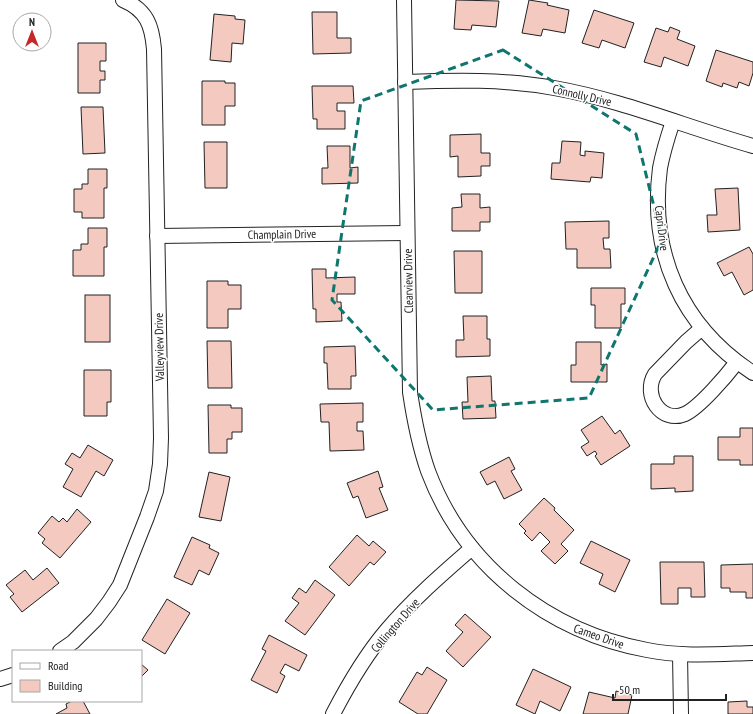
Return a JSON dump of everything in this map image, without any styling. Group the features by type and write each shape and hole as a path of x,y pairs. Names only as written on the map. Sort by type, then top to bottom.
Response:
{"street":[{"name":"Valleyview Drive","path":"61,650 73,642 96,619 116,591 147,517 156,491 160,464 161,438 154,49 152,33 144,14 134,5 123,0"},
{"name":"Clearview Drive","path":"404,0 409,372 412,405 416,430 428,472 448,512 472,548"},
{"name":"Connolly Drive","path":"405,82 485,80 530,84 554,88 601,98 753,146"},
{"name":"Capri Drive","path":"673,121 661,166 658,209 664,252 679,293 690,313 718,345 737,362 753,373"},
{"name":"Champlain Drive","path":"157,236 408,233"},
{"path":"702,328 686,342 651,380 650,395 658,408 670,415 675,416 686,414 724,378 737,362"},
{"name":"Cameo Drive","path":"472,548 504,581 523,597 567,624 605,640 648,650 680,654 753,653"},
{"name":"Collington Drive","path":"333,714 361,666 386,632 403,612 428,587 472,548"},
{"path":"680,654 681,714"},
{"path":"0,679 12,675"}],"highlighted area":[{"path":"503,50 636,134 662,239 589,398 433,410 332,300 361,101"}],"building":[{"path":"456,0 499,1 496,27 472,25 471,30 454,29"},
{"path":"529,0 548,3 547,5 569,10 565,33 543,29 541,36 522,33"},
{"path":"594,10 634,23 625,48 602,40 599,48 582,43"},
{"path":"312,12 337,12 337,38 351,38 351,53 313,54"},
{"path":"214,14 235,16 235,19 245,20 243,44 232,43 231,62 210,60"},
{"path":"670,27 680,31 677,39 695,46 688,66 664,57 661,67 644,62 656,28 668,32"},
{"path":"78,43 106,43 106,61 100,61 100,71 105,71 105,80 100,80 100,93 78,93"},
{"path":"716,50 753,62 753,73 749,86 739,82 737,88 723,83 722,87 706,81"},
{"path":"202,81 225,81 225,83 235,83 235,106 225,106 225,125 202,125"},
{"path":"312,86 353,86 354,103 337,103 337,111 345,111 345,129 317,129 317,119 313,119"},
{"path":"81,107 103,107 105,153 83,154"},
{"path":"481,134 481,153 490,153 490,166 481,166 481,176 458,177 458,156 450,157 450,135"},
{"path":"562,141 581,142 580,155 585,156 585,151 604,153 602,178 591,177 590,182 551,179 552,163 560,163"},
{"path":"204,142 227,142 227,188 205,188"},
{"path":"327,146 350,146 350,168 358,167 358,183 322,184 322,168 328,168"},
{"path":"88,169 107,169 107,188 104,188 104,218 82,218 82,212 74,212 74,189 82,189 82,184 88,184"},
{"path":"738,188 740,230 708,232 707,215 717,215 715,189"},
{"path":"461,194 480,194 480,208 490,207 490,222 480,222 480,231 452,231 452,208 462,207"},
{"path":"609,221 609,238 603,238 604,249 610,249 611,268 577,268 577,249 566,249 565,222"},
{"path":"88,228 107,228 107,247 104,247 104,276 73,276 73,250 81,250 81,244 88,244"},
{"path":"749,247 753,254 753,290 744,295 732,272 724,276 717,263"},
{"path":"454,251 482,251 482,293 455,293"},
{"path":"312,269 326,269 326,278 355,277 355,294 337,294 337,302 341,302 342,321 316,322 316,309 313,309"},
{"path":"207,281 228,281 228,285 241,285 241,309 228,309 228,328 207,328"},
{"path":"591,288 625,288 625,304 621,304 621,328 595,328 595,305 591,305"},
{"path":"85,295 110,295 110,342 85,342"},
{"path":"463,316 487,316 487,339 490,339 490,356 456,357 456,340 464,340"},
{"path":"207,341 231,341 232,388 208,388"},
{"path":"576,342 601,342 601,365 607,364 607,382 571,382 571,365 576,365"},
{"path":"355,346 356,376 351,376 351,389 328,389 327,363 324,363 324,347"},
{"path":"84,370 111,370 111,402 107,402 107,416 84,416"},
{"path":"491,376 492,401 495,401 496,418 463,419 462,402 468,402 467,377"},
{"path":"363,403 363,422 357,422 357,431 363,431 364,450 330,451 329,422 321,422 320,404"},
{"path":"208,405 231,405 231,408 242,408 242,432 232,432 232,439 227,439 227,453 209,453"},
{"path":"602,416 615,434 620,430 630,446 601,465 595,456 597,454 595,451 587,456 581,447 589,442 581,430"},
{"path":"740,428 753,428 753,465 740,465 740,460 718,460 718,437 740,437"},
{"path":"88,445 113,460 104,476 96,471 81,497 63,487 73,469 65,464 72,453 80,458"},
{"path":"674,456 693,456 693,491 675,492 675,488 651,489 651,464 674,464"},
{"path":"509,457 515,469 511,471 522,490 504,499 495,481 487,485 480,472"},
{"path":"378,471 383,487 379,488 388,510 366,518 358,496 353,498 347,483"},
{"path":"209,472 230,477 221,521 199,517"},
{"path":"544,498 574,530 561,544 568,551 555,564 541,551 550,542 540,532 532,541 524,533 526,531 519,524"},
{"path":"77,509 91,522 60,558 42,543 45,539 38,533 52,516 59,522 63,518 67,522"},
{"path":"357,535 369,546 373,541 386,552 374,565 370,562 349,586 329,567"},
{"path":"192,537 210,545 209,548 219,553 209,575 199,570 192,585 174,577"},
{"path":"591,541 630,560 615,592 599,584 603,574 580,563"},
{"path":"660,562 704,562 705,597 691,597 691,588 678,588 678,604 661,604"},
{"path":"753,564 753,598 746,598 746,592 730,592 730,588 721,588 721,565"},
{"path":"47,568 59,583 22,612 10,597 14,594 6,585 25,570 33,580"},
{"path":"315,580 335,595 305,635 285,621 299,603 292,598 299,588 306,593"},
{"path":"167,599 190,613 165,654 142,640"},
{"path":"465,614 491,637 463,667 446,651 463,632 455,625"},
{"path":"269,635 307,655 299,671 285,664 280,673 285,676 277,693 251,680 266,651 262,649"},
{"path":"142,665 148,670 142,676"},
{"path":"427,667 447,680 427,714 418,714 399,702 417,672 422,675"},
{"path":"533,669 571,687 560,711 540,701 535,714 516,705"},
{"path":"616,691 632,695 628,714 583,714 589,692 615,698"},
{"path":"747,701 747,707 753,707 753,714 728,714 728,702"},
{"path":"70,702 84,702 90,714 56,714 67,708 66,704"}]}
